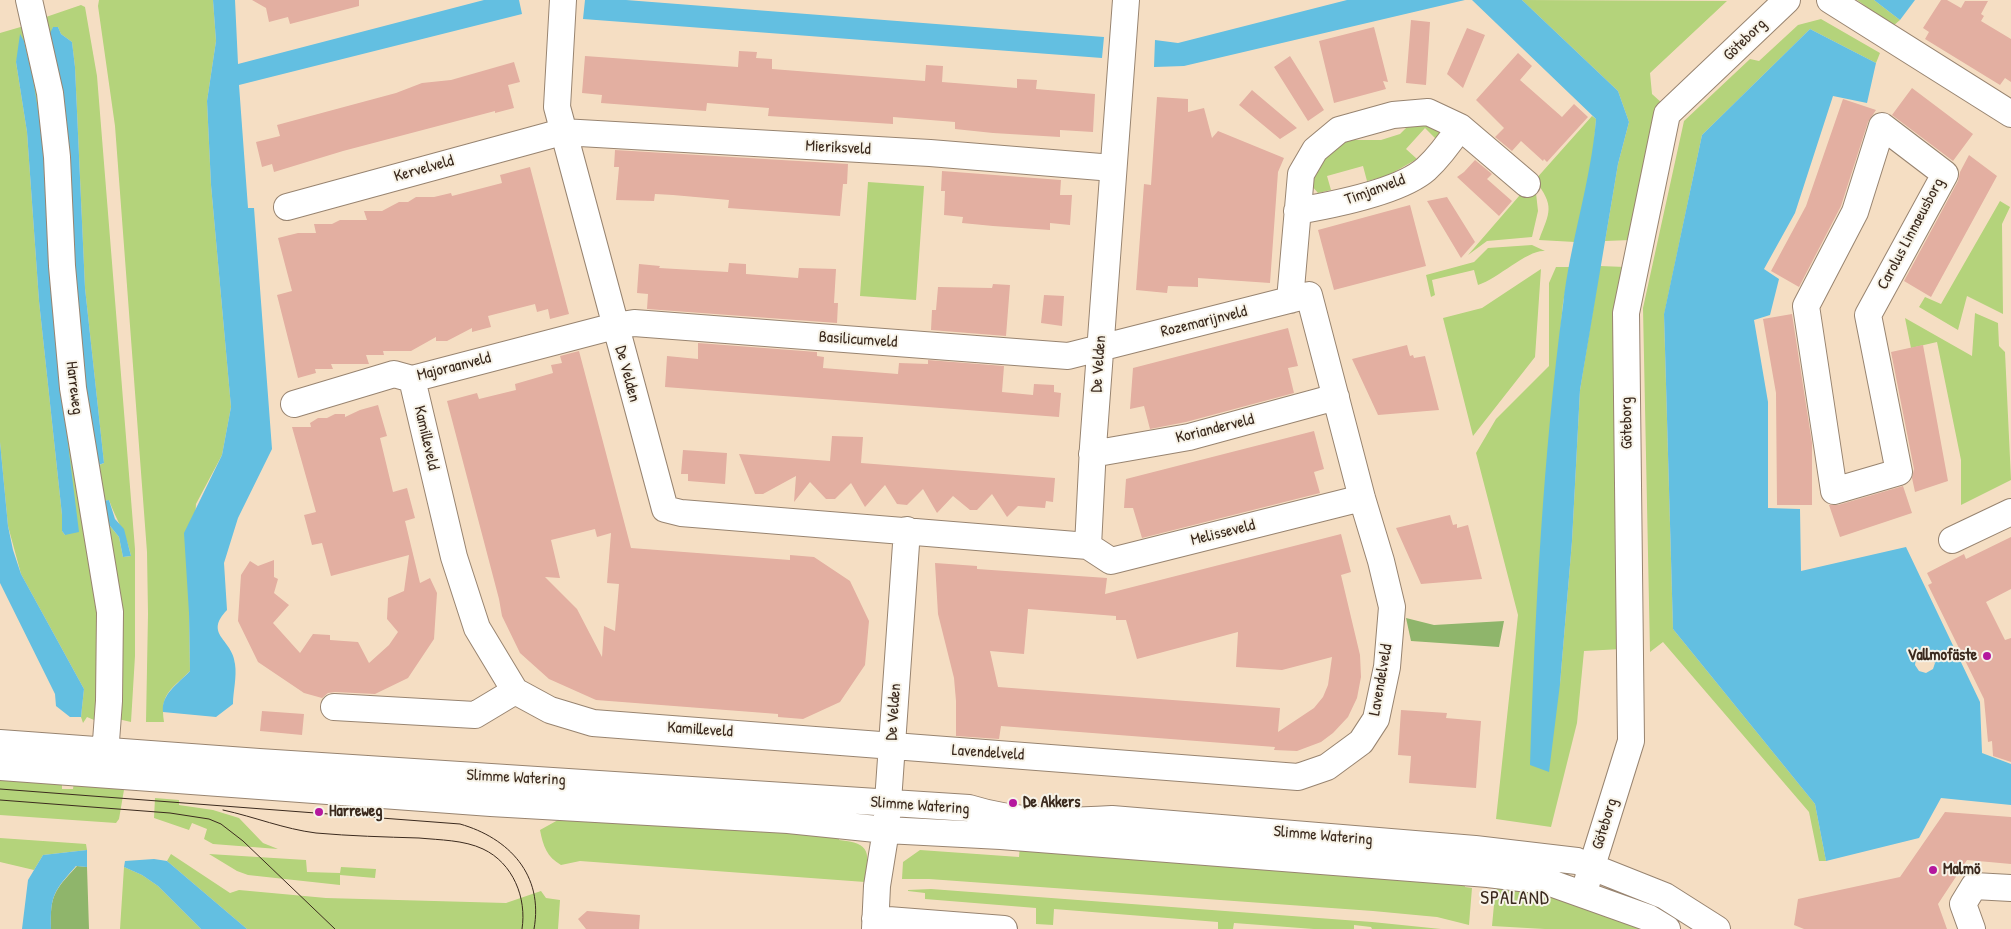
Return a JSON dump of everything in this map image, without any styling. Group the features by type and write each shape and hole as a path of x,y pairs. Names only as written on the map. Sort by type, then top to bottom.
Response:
{"street":[{"name":"Harreweg","path":"29,0 50,93 57,157 62,266 73,388 110,612 109,701 103,776"},
{"name":"De Velden","path":"563,0 556,107 665,509 681,513 1088,546 1092,454 1126,0"},
{"name":"Göteborg","path":"1584,894 1631,741 1626,313 1667,114 1787,0"},
{"path":"1830,0 2011,114"},
{"path":"1300,297 1298,211 1301,174 1315,150 1339,130 1392,115 1428,112 1460,127 1527,184"},
{"name":"Carolus Linnaeusborg","path":"1882,126 1945,174 1868,315 1899,472 1834,491 1806,306 1855,212 1882,126"},
{"name":"Timjanveld","path":"1298,211 1338,203 1391,188 1424,170 1447,146 1460,127"},
{"name":"Mieriksveld","path":"562,132 930,153 1113,168"},
{"name":"Kervelveld","path":"287,207 562,132"},
{"name":"Rozemarijnveld","path":"1100,348 1300,297"},
{"name":"Lavendelveld","path":"892,746 1298,776 1327,767 1361,742 1376,719 1387,666 1392,607 1382,561 1362,498 1336,397 1300,297"},
{"name":"Basilicumveld","path":"615,326 634,323 1068,356 1100,348"},
{"name":"Majoraanveld","path":"294,404 394,374 412,379 615,326"},
{"name":"Kamilleveld","path":"412,379 454,557 477,628 514,691 550,710 593,723 892,746"},
{"name":"Korianderveld","path":"1092,454 1189,437 1336,397"},
{"name":"Melisseveld","path":"1088,546 1111,561 1362,498"},
{"path":"1952,540 2011,512"},
{"name":"De Velden","path":"886,830 907,530"},
{"path":"334,707 475,715 514,691"},
{"name":"Slimme Watering","path":"0,743 969,808 994,816 1058,823 1112,819 1475,849 1577,861 1665,896 1717,929"},
{"name":"Slimme Watering","path":"0,767 491,803 788,820 886,830 1001,836 1482,874 1545,881 1649,918 1667,929"},
{"path":"886,830 877,886 875,924 1004,929"},
{"path":"1972,929 1963,904 1974,886 2011,888"}],"green space":[{"path":"99,0 213,0 216,41 207,101 211,185 231,407 222,455 196,504 189,613 190,671 172,688 165,698 164,722 146,722 147,552 115,126 98,6"},
{"path":"1522,0 1727,1 1650,73 1652,94 1663,104 1631,240 1605,241 1618,164 1629,122 1618,91"},
{"path":"1857,0 1874,0 1900,20 1893,26"},
{"path":"81,5 85,7 97,76 135,549 135,656 131,722 118,719 120,673 118,605 101,516 78,373 62,130 43,22 46,17","holes":["53,27 58,27 61,34 72,42 75,67 85,288 104,463 97,466 79,342 70,151 49,38","109,500 127,541 131,556 123,557 119,537 106,521 103,501"]},
{"path":"1821,19 1880,53 1876,63 1810,29 1702,135 1664,315 1673,629 1815,804 1826,861 1819,861 1809,812 1663,642 1650,652 1643,308 1684,121 1750,59 1759,61 1798,25"},
{"path":"24,26 31,40 101,617 98,708 94,720 87,717 83,723 81,717 84,689 21,574 8,526 0,442 0,33","holes":["24,41 44,148 49,206 48,257 64,424 65,535 62,531 62,515 39,301 27,132 16,62"]},
{"path":"1592,116 1596,119 1593,155 1575,242 1539,240 1549,209 1546,197 1535,180"},
{"path":"1415,119 1442,130 1436,139 1425,128 1406,149 1417,159 1387,176 1367,181 1363,166 1327,176 1331,190 1318,193 1312,186 1314,171 1328,152 1345,140 1381,140 1400,134"},
{"path":"868,182 924,186 916,300 860,296"},
{"path":"1526,188 1536,193 1538,211 1532,237 1487,241 1468,255"},
{"path":"2000,201 2010,207 2002,224 2003,314 1967,296 1958,330 1919,307 1925,297 1941,304"},
{"path":"1532,245 1545,251 1530,254 1478,285 1474,270 1432,280 1435,295 1431,297 1426,275 1474,262 1488,248"},
{"path":"1600,266 1625,267 1622,649 1584,651 1577,723 1551,827 1496,819 1518,615 1476,453 1496,419 1549,366 1549,283 1556,267 1570,267 1563,303 1549,449 1560,684 1572,541 1580,390"},
{"path":"1541,269 1535,357 1473,436 1443,318 1482,308"},
{"path":"1975,313 1998,323 1999,346 2005,352 2011,480 1961,505 1961,460 1937,342 1911,348 1905,318 1972,356"},
{"path":"1406,618 1434,625 1504,621 1499,647 1411,641"},
{"path":"0,775 62,780 62,789 73,789 74,781 125,784 119,819 116,823 0,815"},
{"path":"155,798 179,800 179,805 213,810 239,818 263,843 278,849 213,844 204,839 207,829 192,823 189,830 154,818"},
{"path":"558,820 839,834 839,840 858,844 866,851 865,882 580,861 561,865 546,850 540,830"},
{"path":"0,838 86,844 87,850 43,855 34,870 0,862"},
{"path":"1020,845 1465,879 1465,887 1472,888 1469,925 1437,917 1373,911 929,879 902,879 903,862 920,850 1019,857"},
{"path":"171,854 230,893 239,890 326,898 506,903 541,891 546,898 560,900 558,929 247,929 167,861"},
{"path":"209,854 306,860 307,872 340,873 341,867 376,869 375,878 340,875 340,885 248,875 237,871"},
{"path":"77,866 87,867 89,929 51,929 51,908 55,894"},
{"path":"124,867 142,875 158,886 201,929 120,929"},
{"path":"1496,883 1542,890 1652,929 1545,929 1492,926"},
{"path":"931,889 1372,922 1441,929 1372,929 1371,927 1354,925 1354,929 1314,929 1234,923 1233,929 1218,929 1218,922 1054,909 1053,925 1036,924 1036,908 925,899 925,893 908,891"}],"water":[{"path":"213,0 235,0 238,64 484,0 519,0 522,14 239,85 248,208 254,208 272,449 238,518 224,563 227,610 220,618 218,631 233,656 236,674 233,704 216,717 163,712 163,706 168,695 190,671 189,613 184,533 222,455 231,407 211,185 207,101 216,41"},
{"path":"585,0 626,0 1104,37 1102,58 583,19"},
{"path":"1347,0 1465,0 1184,66 1154,67 1155,40 1178,43"},
{"path":"1472,0 1522,0 1618,91 1629,122 1618,164 1580,390 1572,541 1560,684 1549,772 1530,765 1534,650 1545,477 1566,282 1590,166 1596,119"},
{"path":"1874,0 1915,0 1900,20"},
{"path":"53,27 58,27 61,34 72,42 75,67 85,288 104,463 96,466 86,400 76,297 70,151 48,37"},
{"path":"1810,29 1876,63 1867,103 1833,96 1795,213 1764,269 1779,279 1770,315 1754,320 1768,402 1768,508 1800,509 1801,571 1906,547 1980,702 1982,753 2011,764 2011,805 1941,798 1919,838 1826,861 1815,804 1673,629 1664,314 1702,135","holes":["1923,654 1930,656 1935,663 1933,669 1926,673 1919,671 1915,665 1916,658"]},
{"path":"20,34 24,41 33,79 44,148 49,206 48,257 56,348 79,532 65,535 62,531 62,515 39,301 27,132 16,62"},
{"path":"0,442 8,526 13,550 21,574 84,689 81,717 70,717 56,706 55,694 0,583"},
{"path":"109,500 115,519 124,529 131,556 123,557 119,537 106,521 103,501"},
{"path":"87,850 87,867 76,866 55,894 51,908 51,929 22,929 28,880 43,855"},
{"path":"154,859 167,861 247,929 201,929 158,886 142,875 124,867 125,861"}],"building":[{"path":"252,0 359,0 359,6 290,24 288,17 269,22 266,8"},
{"path":"1941,0 1947,0 1961,8 1965,1 1988,1 1981,14 1984,16 1981,21 2011,39 2011,82 2005,78 2000,85 1925,39 1929,32 1923,28"},
{"path":"1411,20 1430,22 1426,85 1406,83"},
{"path":"1374,27 1388,82 1383,81 1386,89 1334,103 1319,41"},
{"path":"1467,28 1485,35 1463,88 1447,74"},
{"path":"739,51 757,52 756,58 772,59 772,69 925,81 926,65 943,66 942,82 1017,88 1017,79 1037,80 1036,89 1095,94 1093,132 1060,130 1060,137 955,129 955,122 893,117 893,124 768,116 769,108 707,103 706,111 601,103 602,95 582,93 585,56 738,67"},
{"path":"1518,53 1532,66 1520,80 1562,117 1574,104 1588,117 1547,162 1544,159 1543,161 1521,141 1512,151 1495,137 1504,128 1476,100"},
{"path":"1290,56 1324,110 1308,121 1274,67"},
{"path":"514,62 520,82 508,85 514,108 495,113 495,111 343,151 274,172 272,164 262,167 256,142 280,136 277,125 396,93 422,83 451,80"},
{"path":"1912,88 1973,134 1953,161 1892,115"},
{"path":"1252,90 1297,128 1280,139 1239,105"},
{"path":"1157,97 1188,99 1188,112 1204,108 1212,138 1218,131 1284,158 1278,172 1270,283 1198,278 1198,287 1168,286 1167,293 1136,290 1144,184 1151,185"},
{"path":"1843,99 1876,110 1868,122 1841,206 1799,287 1771,271 1806,206"},
{"path":"615,150 848,164 847,184 843,184 840,216 728,208 729,200 673,195 655,194 654,201 616,200 619,167 614,167"},
{"path":"1969,155 1997,176 1931,297 1904,281 1958,181 1960,172"},
{"path":"1475,160 1492,174 1487,179 1512,201 1499,216 1457,177"},
{"path":"530,167 569,314 550,319 548,309 537,312 535,304 488,316 491,327 472,332 472,328 447,341 436,341 436,337 411,351 383,351 384,355 366,355 369,364 331,364 333,369 315,369 316,373 298,378 277,295 292,291 278,238 298,233 316,233 314,224 332,224 340,220 367,220 364,211 382,211 399,202 408,202 416,197 434,197 451,193 452,196 502,183 500,175"},
{"path":"942,171 1061,180 1060,195 1072,195 1070,225 1050,223 1050,230 962,223 963,217 944,215 945,191 941,191"},
{"path":"1447,197 1475,242 1461,258 1427,201"},
{"path":"1410,205 1426,266 1334,290 1318,230"},
{"path":"729,263 746,264 746,274 798,278 799,268 836,269 834,303 838,303 837,323 647,309 648,294 637,293 639,264 660,266 659,268 728,272"},
{"path":"993,284 1010,285 1006,336 931,330 932,310 936,310 938,287 992,288"},
{"path":"1044,295 1064,296 1062,326 1041,323"},
{"path":"1792,314 1812,443 1812,505 1777,505 1776,393 1763,319"},
{"path":"1288,328 1298,366 1288,368 1294,393 1186,422 1150,429 1144,406 1130,409 1133,368"},
{"path":"698,343 817,352 817,356 824,357 823,368 898,374 899,363 928,364 928,360 1004,366 1002,392 1033,395 1034,384 1054,385 1054,392 1061,393 1059,417 665,387 667,356 698,359"},
{"path":"1407,345 1410,356 1413,355 1414,358 1425,356 1439,410 1378,415 1352,359"},
{"path":"1923,345 1948,481 1915,492 1912,478 1914,469 1891,352"},
{"path":"579,351 631,548 790,560 790,555 814,557 850,581 869,621 865,665 840,702 803,719 778,717 778,714 596,700 549,679 520,653 502,616 447,401 477,393 479,399 516,390 515,384 553,373 551,365 562,363 560,356","holes":["595,529 597,537 611,533 607,583 619,584 615,631 604,626 602,657 577,609 545,577 560,578 551,540"]},
{"path":"378,405 387,436 380,438 393,492 407,488 415,518 405,521 420,583 430,578 437,593 434,639 408,678 375,694 335,692 328,693 322,698 304,693 258,662 238,621 241,575 250,561 258,566 274,560 274,577 278,579 274,593 289,605 273,623 300,653 313,634 330,635 330,640 358,642 369,663 389,645 398,632 387,619 388,598 404,591 409,555 331,576 322,543 312,545 304,515 316,512 292,427 311,427 310,423 318,418 327,418 335,414 345,414 345,417"},
{"path":"1314,431 1324,469 1314,472 1320,493 1142,538 1133,508 1124,508 1126,479"},
{"path":"832,436 863,437 861,463 1055,478 1053,502 1046,501 1045,508 1018,506 1007,517 992,494 977,510 970,510 953,496 937,513 923,489 907,505 897,504 885,485 865,507 851,483 835,499 826,499 810,482 794,502 796,476 763,494 755,494 739,454 830,461"},
{"path":"683,450 727,453 725,484 688,481 688,474 681,474"},
{"path":"1903,486 1912,513 1840,537 1829,505 1838,505"},
{"path":"1450,515 1453,525 1457,524 1457,528 1468,525 1482,579 1421,584 1396,528"},
{"path":"1341,534 1351,572 1341,575 1360,655 1361,677 1357,698 1348,717 1333,733 1321,742 1297,751 1274,750 1275,747 1001,726 999,739 956,736 954,678 938,614 935,563 977,566 977,569 1107,578 1105,594","holes":["1028,609 1116,616 1116,620 1126,620 1137,659 1238,632 1236,667 1282,670 1332,657 1328,685 1323,697 1314,708 1278,732 1280,708 998,687 990,651 1024,654"]},
{"name":"Vallmofäste","path":"2011,537 2011,589 1986,602 2005,640 2011,638 2011,762 1993,756 1992,741 1988,742 1984,699 1928,585 1932,583 1927,573 1964,554 1966,559"},
{"path":"1401,710 1447,713 1446,718 1481,721 1476,788 1409,783 1411,756 1398,755"},
{"path":"262,711 304,714 302,735 260,731"},
{"name":"Malmö","path":"1945,812 2011,817 2011,864 1967,860 1938,904 1947,929 1804,929 1794,925 1798,899 1900,877"},
{"path":"587,911 640,915 639,929 586,929 578,919"}],"tram line":[{"path":"0,789 460,824 478,830 494,839 508,849 519,861 528,876 534,892 536,910 534,929"},
{"path":"0,800 170,813 209,819 221,824 243,841 335,929"},
{"path":"223,810 292,829 316,833 435,839 476,846 493,855 510,872 520,894 523,917 522,929"}],"place":[{"name":"Vallmofäste","path":"1987,656"},
{"name":"De Akkers","path":"1013,803"},
{"name":"Harreweg","path":"319,812"},
{"name":"Malmö","path":"1933,870"}],"district":[{"name":"SPALAND","path":"1515,899"}]}
